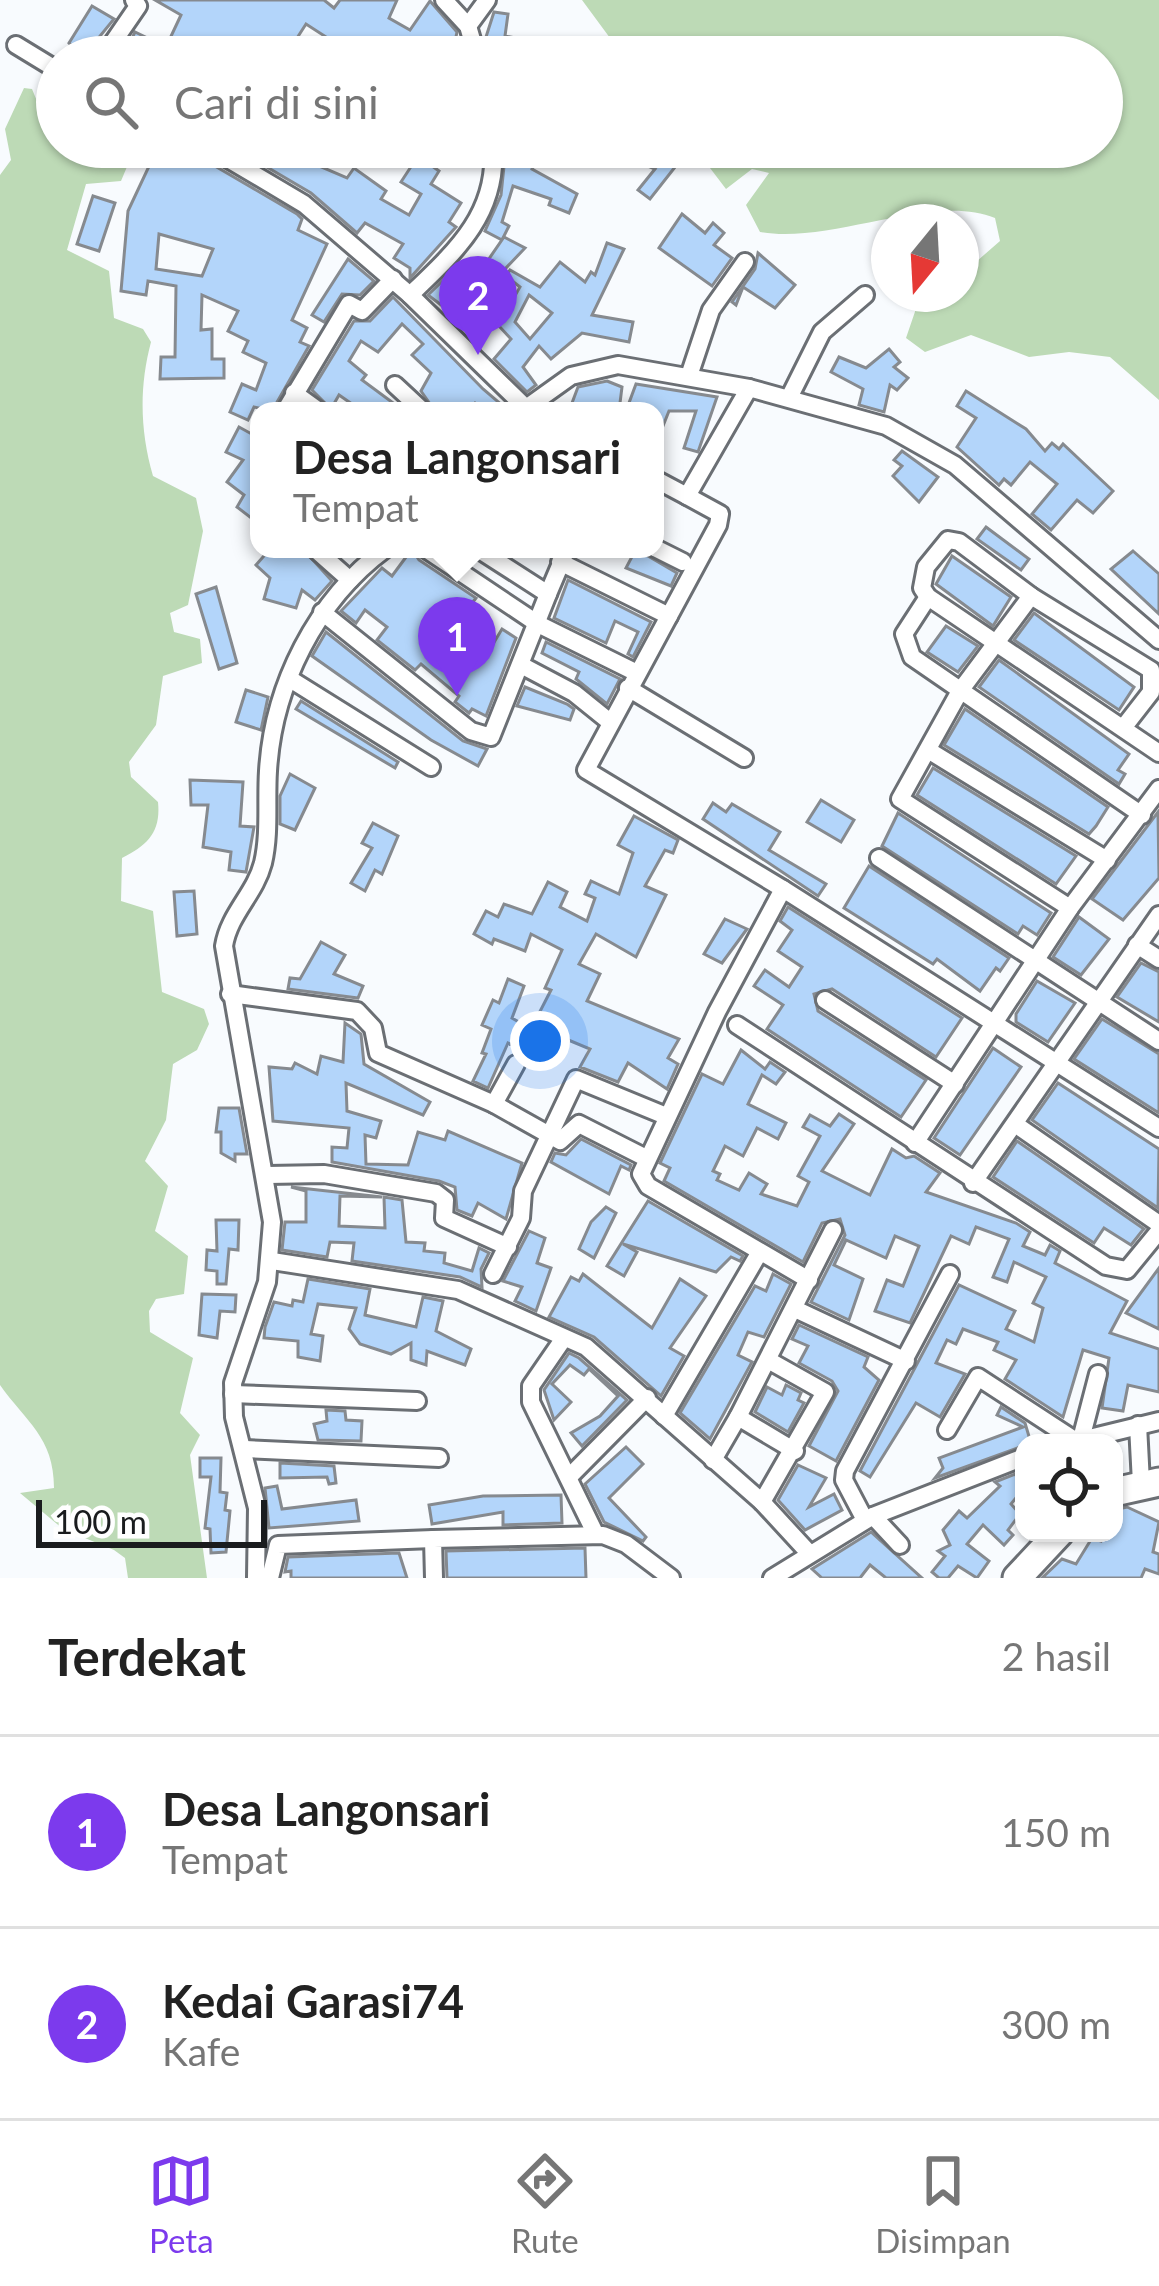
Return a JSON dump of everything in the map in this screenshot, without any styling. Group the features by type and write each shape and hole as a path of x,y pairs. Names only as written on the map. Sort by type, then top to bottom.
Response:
{"main road":[{"path":"1018,1578 1051,1542"}],"street":[{"path":"117,36 138,6 134,0"},
{"path":"444,0 471,36"},
{"path":"468,26 487,0"},
{"path":"16,45 36,57"},
{"path":"243,168 304,204 393,279 517,402"},
{"path":"410,295 460,247 479,219 490,196 492,168"},
{"path":"689,376 711,310 745,262"},
{"path":"289,402 349,304 362,311 393,279"},
{"path":"789,398 822,332 865,295"},
{"path":"535,402 586,369 618,365 789,398 923,443 1159,640"},
{"path":"394,385 413,402"},
{"path":"687,496 748,388"},
{"path":"294,393 306,402"},
{"path":"664,484 714,508 721,518 586,764 590,778 783,889 1159,1128"},
{"path":"1124,728 1151,692 1151,670 1031,596 953,539 926,567 922,588 928,596 1159,753"},
{"path":"664,552 683,562"},
{"path":"324,558 350,580"},
{"path":"256,1578 257,1508 232,1394 272,1262 268,1175 230,994 226,931 262,866 268,767 290,679 322,612 375,558"},
{"path":"439,558 744,758"},
{"path":"491,558 548,594"},
{"path":"322,612 485,737 494,733 562,558"},
{"path":"568,558 669,616"},
{"path":"478,586 494,560"},
{"path":"928,596 903,641 912,658 1142,815"},
{"path":"1031,596 960,691 900,799 1070,908"},
{"path":"521,665 574,693 610,722"},
{"path":"290,679 431,767"},
{"path":"928,750 1107,860"},
{"path":"916,1143 1041,960 1070,908 1159,789"},
{"path":"879,858 1159,1041"},
{"path":"783,889 641,1174 648,1186 758,1255 809,1280"},
{"path":"973,1183 1159,916"},
{"path":"1138,946 1159,959"},
{"path":"230,994 357,1011 374,1028 378,1053 494,1104 564,1142 579,1124 646,1158"},
{"path":"825,1000 955,1084"},
{"path":"737,1025 973,1183 1113,1269 1134,1266 1159,1227 1016,1124"},
{"path":"494,1104 516,1064"},
{"path":"493,1274 521,1218 523,1191 579,1077 666,1116"},
{"path":"268,1175 324,1174 436,1193 445,1200 444,1218 508,1247"},
{"path":"712,1460 833,1231"},
{"path":"664,1416 758,1255"},
{"path":"272,1262 458,1290 602,1358 762,1502 809,1553"},
{"path":"900,1546 869,1518 844,1476 950,1274"},
{"path":"795,1309 906,1361"},
{"path":"564,1338 530,1394 596,1534"},
{"path":"762,1502 825,1392 768,1360"},
{"path":"1080,1434 1099,1374"},
{"path":"947,1430 978,1378 1065,1434"},
{"path":"232,1394 417,1401"},
{"path":"568,1478 646,1398"},
{"path":"738,1417 795,1451"},
{"path":"1106,1434 1159,1421"},
{"path":"1138,1425 1138,1486"},
{"path":"244,1449 439,1457"},
{"path":"772,1578 869,1518 939,1486 1015,1460"},
{"path":"270,1578 278,1545 596,1534 626,1544 671,1578"},
{"path":"433,1539 434,1578"}],"green space":[{"path":"582,0 1159,0 1159,400 1110,357 1069,352 1029,357 971,335 925,352 906,338 915,312 979,312 979,259 1000,241 995,218 979,214 979,204 871,204 871,222 818,232 760,232 746,205 769,173 752,169 726,189 710,168 1123,168 1123,36 609,36"},
{"path":"24,88 32,89 36,168 126,168 121,181 86,184 67,250 109,271 114,318 143,329 151,342 143,409 153,476 196,498 203,531 188,605 170,613 174,632 200,639 202,663 163,676 156,725 129,762 131,777 158,802 158,812 151,836 122,858 121,901 153,911 162,992 204,1009 209,1024 197,1050 173,1064 166,1120 145,1161 168,1186 155,1231 188,1256 184,1294 156,1299 149,1311 150,1332 193,1358 180,1413 200,1435 190,1455 207,1578 128,1578 125,1558 63,1529 20,1493 54,1488 53,1470 37,1431 0,1385 0,175 11,160 5,129"}],"building":[{"path":"155,0 324,0 334,8 340,0 397,0 389,18 410,30 430,1 457,32 456,36 325,36 306,24 298,36 171,36 181,15"},
{"path":"92,6 114,19 100,36 73,36"},
{"path":"494,12 508,14 505,36 486,36"},
{"path":"148,168 217,168 297,214 302,219 298,230 327,244 292,320 307,328 300,342 309,346 277,402 250,402 248,420 230,412 242,384 256,390 266,363 243,352 248,341 228,331 238,311 202,295 201,330 212,329 212,359 224,359 224,378 160,379 161,357 175,357 176,286 148,281 146,295 121,291 128,211","holes":["159,234 213,249 202,276 156,269"]},
{"path":"269,168 324,168 347,178 354,168 386,191 381,199 409,215 421,194 401,182 410,168 435,168 439,171 431,184 461,203 449,222 456,227 410,278 410,268 394,258 403,244 365,223 357,233 311,193"},
{"path":"504,168 532,168 577,194 569,213 549,205 551,199 513,186 502,222 509,226 502,240 485,231 501,195"},
{"path":"674,168 650,199 638,190 655,169"},
{"path":"93,196 115,203 99,251 77,244"},
{"path":"682,214 705,233 713,223 724,233 714,245 732,258 712,286 659,248"},
{"path":"504,237 525,248 484,291 505,313 520,287 506,276 510,270 540,287 560,262 585,282 591,272 595,275 607,243 624,249 592,315 633,322 629,342 582,333 551,359 539,346 523,367 536,385 527,392 494,359 511,339 487,313 474,330 428,295 458,266 475,279","holes":["529,295 552,313 530,339 515,322"]},
{"path":"758,253 795,285 775,308 743,287 736,305 732,302 755,269"},
{"path":"348,259 374,281 360,295 342,294 324,322 312,315"},
{"path":"393,297 498,402 429,402 421,391 431,373 412,355 423,344 402,324 378,352 361,341 349,361 366,375 362,380 392,402 349,402 339,395 335,402 324,402 312,390 354,321 370,321"},
{"path":"889,349 900,362 894,367 908,378 897,390 890,385 884,412 859,405 863,389 831,372 839,357 866,368"},
{"path":"607,381 622,387 620,402 572,402 578,387"},
{"path":"636,384 717,397 698,452 684,448 696,411 669,411 664,424 664,402 629,402"},
{"path":"966,391 1026,429 1045,451 1052,443 1059,449 1063,444 1113,491 1093,513 1077,500 1051,530 1032,514 1057,484 1030,462 1011,485 1004,479 999,485 957,447 976,418 957,406"},
{"path":"239,427 250,433 250,517 237,507 244,495 227,482 243,460 226,452"},
{"path":"902,451 938,477 919,502 893,476 902,466 894,460"},
{"path":"986,527 1029,559 1021,570 977,539"},
{"path":"1133,551 1159,574 1159,614 1111,569"},
{"path":"952,556 1011,597 993,626 936,584"},
{"path":"262,558 311,558 332,581 315,600 302,590 296,608 264,599 270,578 256,565"},
{"path":"405,558 418,558 476,598 469,607 480,615 470,627 493,644 502,629 516,638 486,716 472,709 469,713 455,702 459,696 421,664 415,670 377,640 387,627 365,610 356,623 341,611 382,568 392,576"},
{"path":"631,558 651,558 677,573 671,586 626,568"},
{"path":"568,580 651,622 633,657 628,654 638,632 615,621 606,643 554,618"},
{"path":"216,587 237,663 219,669 196,594"},
{"path":"1034,613 1134,687 1119,710 1014,640"},
{"path":"946,626 978,646 958,672 927,652"},
{"path":"326,632 463,741 487,749 478,766 431,740 312,656"},
{"path":"546,642 620,679 607,704 576,679 579,672 542,653"},
{"path":"999,660 1129,754 1118,770 1125,774 1119,784 979,687"},
{"path":"525,687 574,709 570,720 517,706"},
{"path":"246,690 268,697 261,730 236,722"},
{"path":"301,701 398,762 395,768 296,709"},
{"path":"965,709 1108,807 1089,834 944,745"},
{"path":"933,768 1076,856 1056,884 917,795"},
{"path":"290,774 315,788 295,830 280,824 280,796"},
{"path":"190,780 243,782 240,826 254,827 246,872 229,870 231,852 203,847 208,805 191,805"},
{"path":"821,800 854,820 841,842 807,822"},
{"path":"713,803 726,812 732,804 780,832 769,850 826,884 818,896 703,819"},
{"path":"1158,812 1159,878 1123,920 1092,899"},
{"path":"898,813 1051,913 1037,935 1023,926 1018,934 882,846"},
{"path":"634,816 678,840 673,853 665,850 645,886 666,895 636,957 596,934 579,964 600,974 587,1001 679,1039 668,1058 678,1064 667,1089 628,1063 618,1082 580,1067 590,1049 566,1039 553,1064 508,1043 488,1088 473,1081 486,1054 482,1053 491,1029 482,1025 493,1000 499,1003 508,979 524,986 512,1018 531,1029 551,990 545,988 562,950 531,934 525,951 494,939 492,944 474,934 486,911 498,917 504,904 532,914 548,882 567,892 560,907 587,921 595,898 585,894 591,881 619,894 633,853 618,845"},
{"path":"373,823 398,836 382,874 375,870 365,891 351,883 372,848 362,843"},
{"path":"869,866 1009,958 1000,971 996,968 980,991 937,959 933,964 844,908"},
{"path":"194,891 197,934 177,936 174,892"},
{"path":"788,907 962,1018 936,1057 832,989 814,994 818,1011 926,1080 901,1117 767,1029 783,1005 754,986 765,970 789,987 802,967 778,951 792,930 780,921"},
{"path":"1079,917 1109,939 1081,975 1053,957"},
{"path":"725,919 747,929 722,963 704,954"},
{"path":"321,942 345,955 334,974 363,986 358,998 288,989 290,978 300,979"},
{"path":"1141,963 1159,972 1159,1022 1117,997"},
{"path":"1037,981 1075,1003 1048,1042 1016,1022 1016,1014"},
{"path":"1102,1019 1159,1054 1159,1113 1074,1059"},
{"path":"345,1023 361,1034 364,1064 430,1102 423,1115 346,1083 347,1111 381,1121 376,1138 365,1135 366,1164 408,1165 418,1132 445,1140 448,1131 522,1163 506,1219 478,1203 472,1216 457,1210 455,1187 439,1181 332,1162 332,1147 347,1148 349,1128 273,1121 269,1067 292,1069 295,1063 317,1074 321,1056 343,1062"},
{"path":"993,1048 1021,1067 960,1155 934,1138"},
{"path":"741,1050 765,1069 770,1062 785,1072 776,1084 762,1075 748,1104 786,1123 778,1139 757,1128 743,1156 725,1146 713,1171 720,1174 717,1180 739,1190 749,1173 767,1184 761,1194 797,1206 809,1182 798,1176 820,1136 803,1127 810,1115 830,1126 839,1114 854,1124 822,1171 870,1195 892,1149 906,1158 914,1156 940,1173 926,1192 1016,1223 1030,1232 1023,1246 1045,1255 1050,1245 1060,1251 1055,1263 1127,1301 1110,1333 1159,1349 1159,1392 1128,1385 1123,1411 1102,1408 1109,1358 1083,1350 1063,1417 1005,1379 1016,1360 994,1350 998,1342 963,1329 956,1344 947,1340 936,1363 965,1374 940,1417 916,1403 870,1477 860,1471 959,1285 1015,1311 1006,1329 1034,1342 1043,1308 1033,1303 1046,1277 1014,1262 1007,1282 993,1277 1009,1239 976,1227 969,1244 951,1236 910,1323 875,1311 887,1280 903,1286 919,1246 895,1236 886,1258 846,1240 834,1265 863,1279 849,1320 811,1302 845,1235 840,1219 822,1223 803,1262 664,1181 670,1168 660,1163 702,1074 723,1084"},
{"path":"1058,1083 1159,1149 1158,1208 1032,1120"},
{"path":"219,1108 239,1108 247,1154 235,1154 235,1161 221,1153 221,1132 216,1132"},
{"path":"581,1139 631,1165 629,1170 621,1166 609,1194 551,1162 555,1153 566,1155"},
{"path":"1017,1141 1144,1229 1131,1245 1104,1228 1094,1243 993,1177"},
{"path":"291,1187 382,1197 340,1196 339,1226 385,1228 384,1197 402,1200 406,1242 425,1243 424,1251 445,1253 444,1263 472,1271 479,1248 489,1253 481,1269 482,1287 460,1277 352,1261 354,1243 330,1242 327,1257 282,1250 285,1222 306,1222 306,1191"},
{"path":"648,1201 743,1256 740,1261 731,1257 716,1272 623,1244 637,1252 624,1276 607,1266"},
{"path":"606,1207 616,1213 594,1258 579,1249 591,1222"},
{"path":"216,1220 239,1220 238,1250 229,1249 226,1284 217,1284 217,1271 206,1270 207,1250 217,1251"},
{"path":"529,1231 545,1238 537,1263 551,1268 536,1311 515,1301 522,1287 503,1281"},
{"path":"1159,1268 1159,1329 1126,1313"},
{"path":"583,1274 652,1328 680,1279 706,1296 670,1348 684,1356 661,1396 594,1337 549,1317 571,1277 579,1281"},
{"path":"773,1274 791,1284 764,1337 748,1332 738,1355 752,1362 710,1439 680,1413 755,1286 766,1291"},
{"path":"308,1279 370,1289 365,1315 416,1327 423,1297 443,1301 436,1331 471,1349 465,1365 427,1351 426,1365 411,1360 411,1343 391,1354 360,1344 349,1329 356,1308 318,1304 311,1334 323,1336 320,1361 298,1357 298,1341 264,1338 274,1302 292,1306 293,1300 303,1302"},
{"path":"202,1294 236,1295 235,1312 220,1311 217,1338 199,1335"},
{"path":"799,1325 868,1357 864,1367 879,1380 836,1461 809,1446 838,1391 832,1381 799,1363 808,1346 792,1339"},
{"path":"569,1353 579,1358 627,1400 582,1446 571,1433 600,1416 618,1396 589,1369 584,1375 570,1365 552,1384 571,1402 554,1420 544,1390"},
{"path":"786,1385 801,1393 798,1400 804,1403 788,1432 755,1412 767,1387 782,1395"},
{"path":"1001,1407 1025,1423 1028,1434 1015,1434 1015,1449 935,1478 943,1468 939,1458 1023,1427 997,1415"},
{"path":"326,1410 345,1411 346,1420 362,1421 361,1441 318,1440 314,1424 327,1421"},
{"path":"626,1447 643,1464 609,1498 646,1537 643,1541 604,1522 585,1484"},
{"path":"200,1458 221,1458 220,1492 227,1493 225,1510 230,1511 226,1552 211,1553 210,1529 205,1528 211,1477 200,1477"},
{"path":"280,1463 334,1466 336,1483 329,1484 327,1477 280,1478"},
{"path":"798,1465 826,1478 809,1507 834,1494 842,1510 805,1530 778,1500"},
{"path":"1015,1474 1011,1504 1015,1521 1008,1530 1013,1535 1004,1545 983,1525 967,1544 989,1561 977,1578 958,1566 948,1578 939,1578 932,1572 945,1556 938,1551 950,1545 943,1530 959,1511 967,1518 1000,1486 995,1482"},
{"path":"277,1486 282,1509 356,1500 359,1521 269,1528 265,1488"},
{"path":"561,1495 562,1523 503,1525 503,1512 432,1524 429,1505 483,1496"},
{"path":"1123,1508 1159,1522 1153,1552 1159,1554 1159,1574 1145,1569 1141,1578 1042,1578 1062,1559 1076,1564 1090,1542 1123,1542"},
{"path":"871,1532 922,1578 886,1578 870,1565 860,1578 822,1578 812,1569"},
{"path":"585,1548 586,1578 447,1578 446,1551"},
{"path":"399,1553 407,1578 291,1578 291,1571 285,1572 288,1557"}],"place":[{"name":"Kedai Garasi74","path":"478,355"},
{"name":"Desa Langonsari","path":"457,696"}]}
